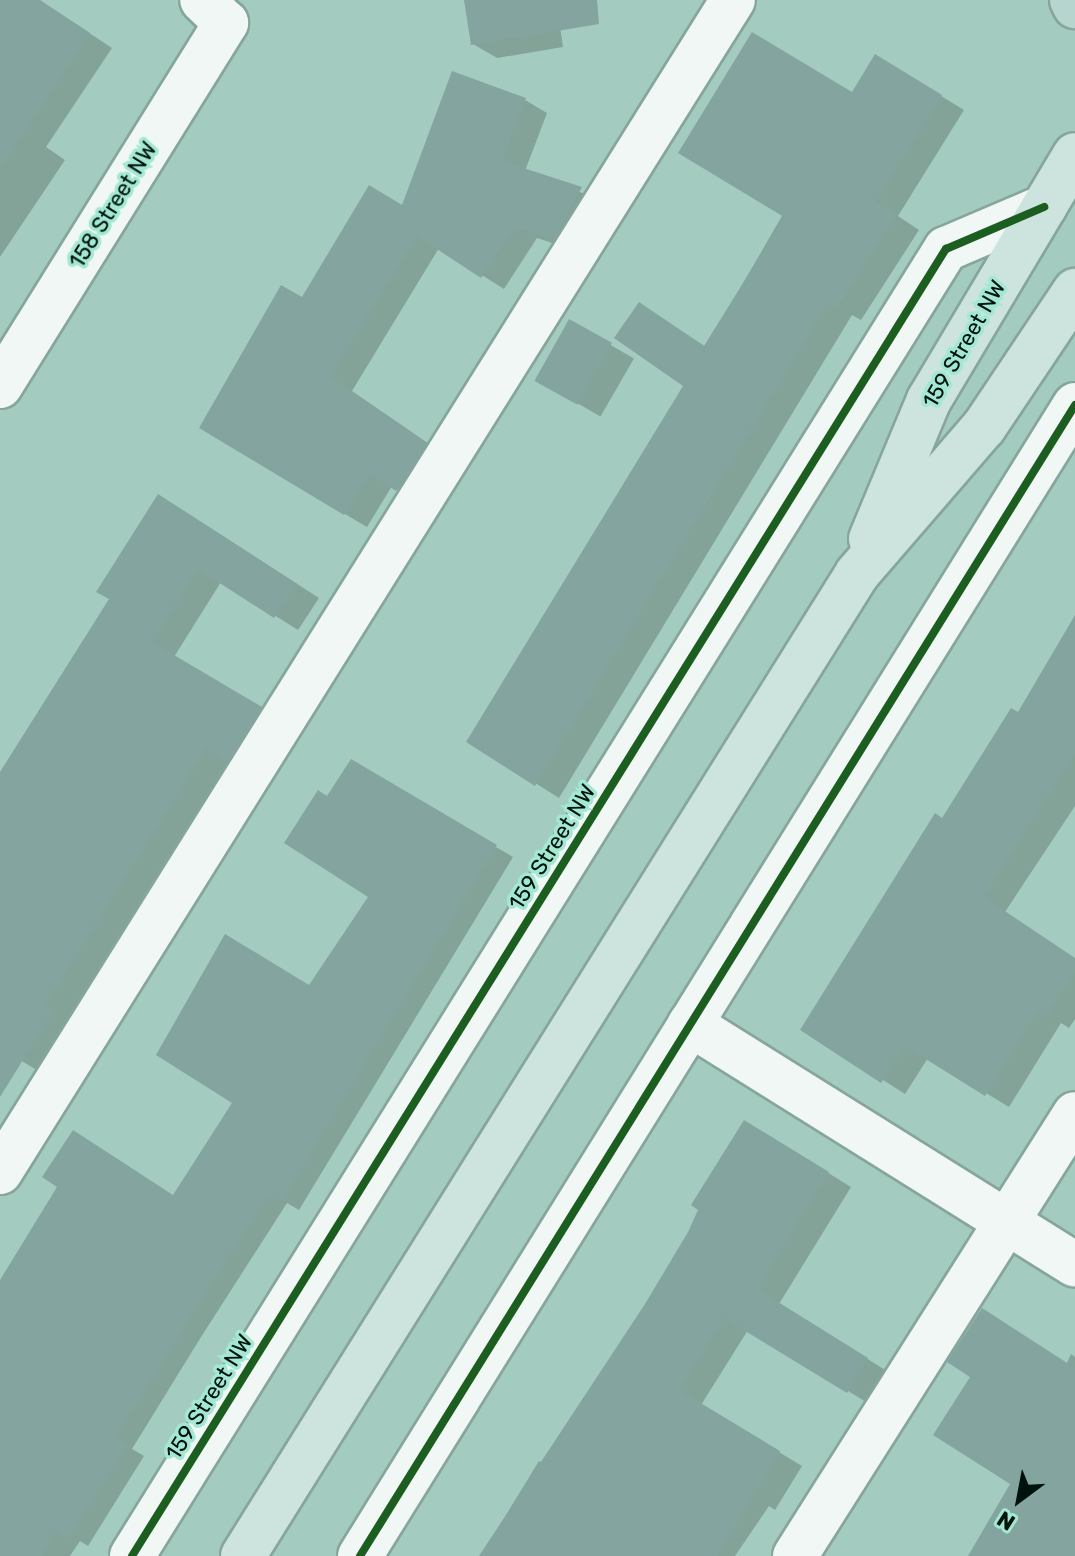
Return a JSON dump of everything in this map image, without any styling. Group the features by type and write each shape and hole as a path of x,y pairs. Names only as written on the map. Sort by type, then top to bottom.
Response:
{"highway":[{"path":"1072,0 1075,6"}],"main road":[{"name":"159 Street NW","path":"857,574 929,400 1075,155"},
{"name":"159 Street NW","path":"243,1556 857,574 984,427 1075,291"}],"street":[{"path":"0,1172 733,0"},
{"name":"158 Street NW","path":"0,386 214,12"},
{"name":"159 Street NW","path":"132,1556 946,249 1044,207"},
{"path":"360,1556 1075,405"},
{"path":"690,1024 1075,1265"},
{"path":"795,1556 1075,1114"}],"building":[{"path":"0,0 40,0 90,33 0,169"},
{"path":"464,0 597,0 599,24 471,45"},
{"path":"752,32 852,92 875,54 942,95 876,202 897,215 836,309 828,303 535,786 466,742 683,386 614,338 639,302 704,346 784,217 678,153"},
{"path":"452,71 526,98 502,161 582,187 554,240 514,227 481,278 417,236 330,377 427,443 396,491 370,474 344,515 199,428 281,285 302,297 369,185 402,205"},
{"path":"569,319 612,343 577,405 535,381"},
{"path":"158,494 297,584 274,618 198,569 152,642 262,707 227,762 206,749 45,1005 54,1010 0,1097 0,772 109,599 96,592"},
{"path":"1075,615 1075,753 984,897 1075,958 1075,971 1046,1017 1037,1012 985,1096 905,1046 881,1083 800,1030 935,813 942,818 1011,708 1018,712"},
{"path":"351,759 497,845 281,1202 268,1195 184,1327 116,1438 127,1445 69,1538 57,1530 41,1556 0,1556 0,1280 57,1187 42,1177 73,1130 173,1195 232,1103 156,1055 225,934 309,985 368,897 284,843 318,790 327,796"},
{"path":"744,1120 829,1172 757,1289 868,1358 847,1393 724,1318 679,1390 780,1451 717,1556 479,1556 645,1304 688,1232 698,1210 691,1205"},
{"path":"982,1308 1075,1368 1075,1556 968,1556 1010,1484 933,1435 970,1377 947,1362"}],"cycle path":[{"path":"132,1556 946,249 1044,207"},
{"path":"360,1556 1075,405"}]}
